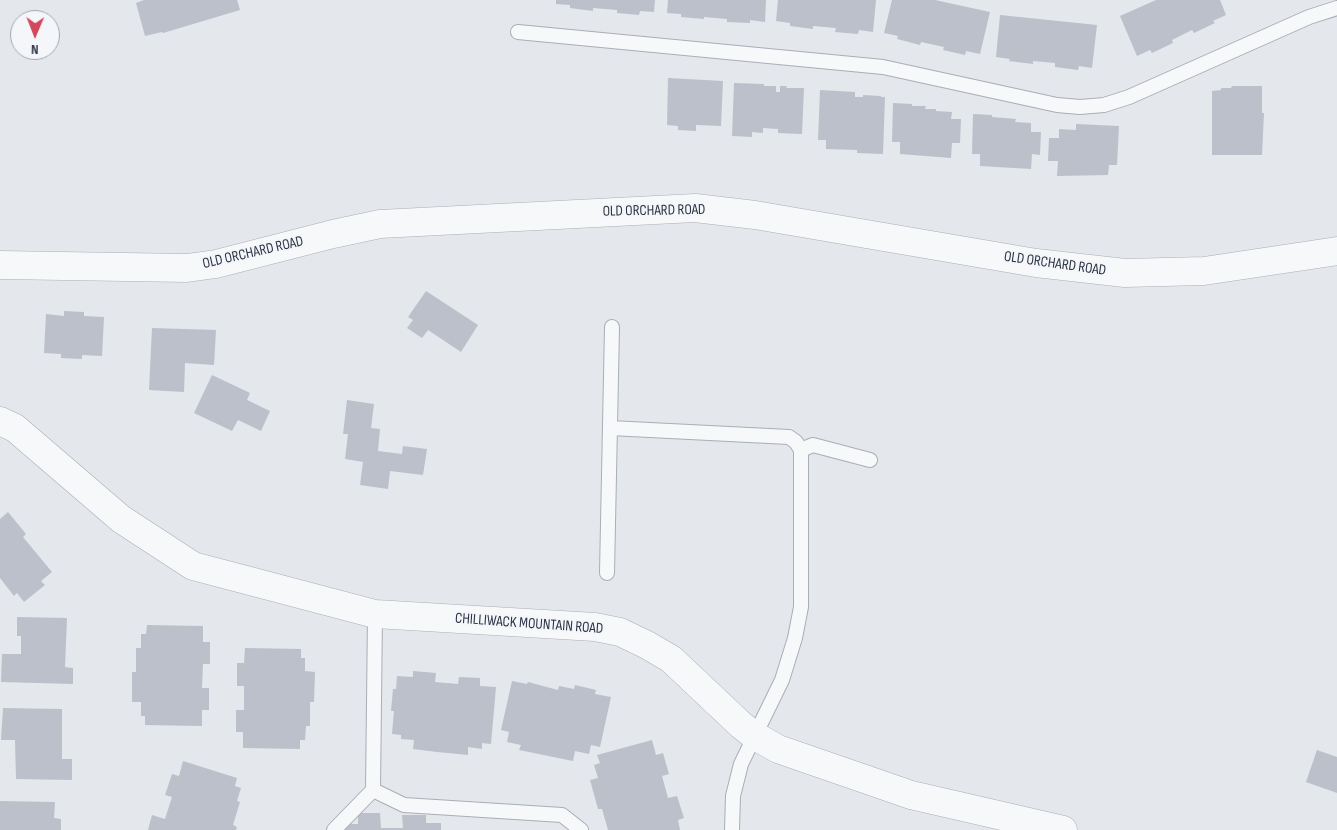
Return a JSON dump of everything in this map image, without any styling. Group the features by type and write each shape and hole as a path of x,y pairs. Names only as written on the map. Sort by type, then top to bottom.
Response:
{"street":[{"name":"OLD ORCHARD ROAD","path":"0,265 188,268 216,264 380,224 695,208 755,214 1036,263 1125,273 1204,271 1337,250"},
{"name":"CHILLIWACK MOUNTAIN ROAD","path":"0,421 15,428 121,520 193,566 375,614 595,628 620,632 671,659 741,725 755,736 778,749 911,795 1063,830"}],"lane":[{"path":"518,32 883,67 1057,104 1080,107 1104,105 1129,98 1309,17 1337,8"},
{"path":"606,573 612,327"},
{"path":"610,428 789,437 796,442 800,450 801,607 795,638 782,680 741,764 734,796 732,830"},
{"path":"800,450 813,445 870,460"},
{"path":"334,830 373,790 375,614"},
{"path":"373,790 404,805 562,815 581,830"}],"building":[{"path":"144,0 237,0 240,10 163,33 145,36 136,3"},
{"path":"556,0 655,0 654,12 640,11 639,15 617,13 617,10 593,8 593,11 570,8 570,5 556,4"},
{"path":"668,0 766,0 765,22 750,20 750,23 727,22 727,19 681,17 681,14 667,13"},
{"path":"778,0 876,0 873,32 859,30 858,34 835,32 836,28 813,26 813,29 790,26 790,23 776,21"},
{"path":"892,0 935,0 990,12 980,54 966,51 965,55 943,50 944,47 921,42 920,45 897,39 898,36 884,33"},
{"path":"1156,0 1220,0 1226,15 1213,21 1215,23 1194,33 1192,30 1172,40 1173,43 1152,53 1150,50 1137,56 1120,16"},
{"path":"1000,15 1097,25 1092,68 1079,66 1078,70 1055,67 1055,63 1033,61 1033,64 1009,61 1010,59 996,57"},
{"path":"668,78 723,81 721,126 696,125 696,131 678,130 678,126 667,125"},
{"path":"734,83 776,86 776,92 780,92 780,86 804,88 802,134 778,133 778,129 763,128 763,133 752,132 752,137 732,136"},
{"path":"1232,86 1262,86 1262,113 1264,113 1262,155 1212,155 1212,91 1221,90 1221,88 1231,88"},
{"path":"820,90 855,92 855,97 863,97 863,95 885,97 883,154 857,153 857,150 826,149 826,140 818,140"},
{"path":"893,103 926,106 925,109 952,112 951,119 961,119 960,143 952,143 951,158 900,154 900,142 892,142"},
{"path":"973,114 1016,119 1015,122 1031,123 1031,132 1041,132 1040,155 1032,154 1031,169 980,166 980,154 972,154"},
{"path":"1076,124 1119,126 1117,165 1109,165 1108,175 1057,176 1058,161 1048,161 1049,138 1059,138 1059,129 1076,130"},
{"path":"426,291 478,325 461,352 428,330 422,338 407,328 413,320 408,317"},
{"path":"64,311 84,312 84,316 104,317 102,356 82,355 82,359 61,358 61,354 44,353 46,314 64,316"},
{"path":"152,328 216,330 214,365 185,363 184,392 149,390"},
{"path":"212,375 250,393 247,400 270,411 261,431 238,420 232,431 194,413"},
{"path":"347,400 374,404 371,428 380,429 378,451 402,454 403,446 427,449 423,475 390,471 388,489 360,485 363,462 345,459 348,434 343,434"},
{"path":"8,512 26,534 23,537 52,572 41,581 45,585 24,602 17,593 14,596 0,578 0,519"},
{"path":"17,617 67,618 65,667 73,668 73,684 1,682 2,654 21,654 21,636 17,636"},
{"path":"147,625 203,626 203,642 210,642 210,664 203,664 202,688 209,688 209,710 202,710 202,726 145,725 145,716 141,716 141,702 132,702 132,672 136,672 136,648 141,648 141,634 146,634"},
{"path":"245,648 301,649 301,658 305,658 305,671 315,672 314,702 310,702 310,726 306,726 305,740 300,740 300,749 243,748 243,732 236,732 236,710 244,710 244,686 237,686 237,663 244,663"},
{"path":"413,671 436,673 435,682 458,684 459,677 480,678 480,686 496,687 491,744 482,743 482,749 468,747 468,755 437,752 413,749 414,740 401,739 401,735 392,734 394,711 391,711 393,689 396,689 397,676 413,677"},
{"path":"512,681 527,684 528,682 558,690 559,686 574,689 575,685 596,690 595,694 611,697 600,747 591,745 589,754 575,751 573,761 519,750 521,745 507,742 509,732 501,730"},
{"path":"3,708 62,709 62,759 72,759 72,780 16,779 15,740 1,740"},
{"path":"652,740 656,755 663,753 669,774 662,776 668,798 677,796 684,818 678,820 680,830 608,830 602,809 598,809 590,780 598,778 594,765 600,763 597,755"},
{"path":"1317,750 1337,757 1337,793 1306,782"},
{"path":"183,761 237,778 235,786 241,788 237,801 240,802 233,825 237,827 236,830 148,830 152,815 165,819 172,797 165,795 172,774 179,776"},
{"path":"0,801 55,802 54,818 61,819 61,830 0,830"},
{"path":"358,813 380,813 381,828 403,828 402,815 426,815 426,823 441,823 441,830 343,830 342,824 358,824"}]}
